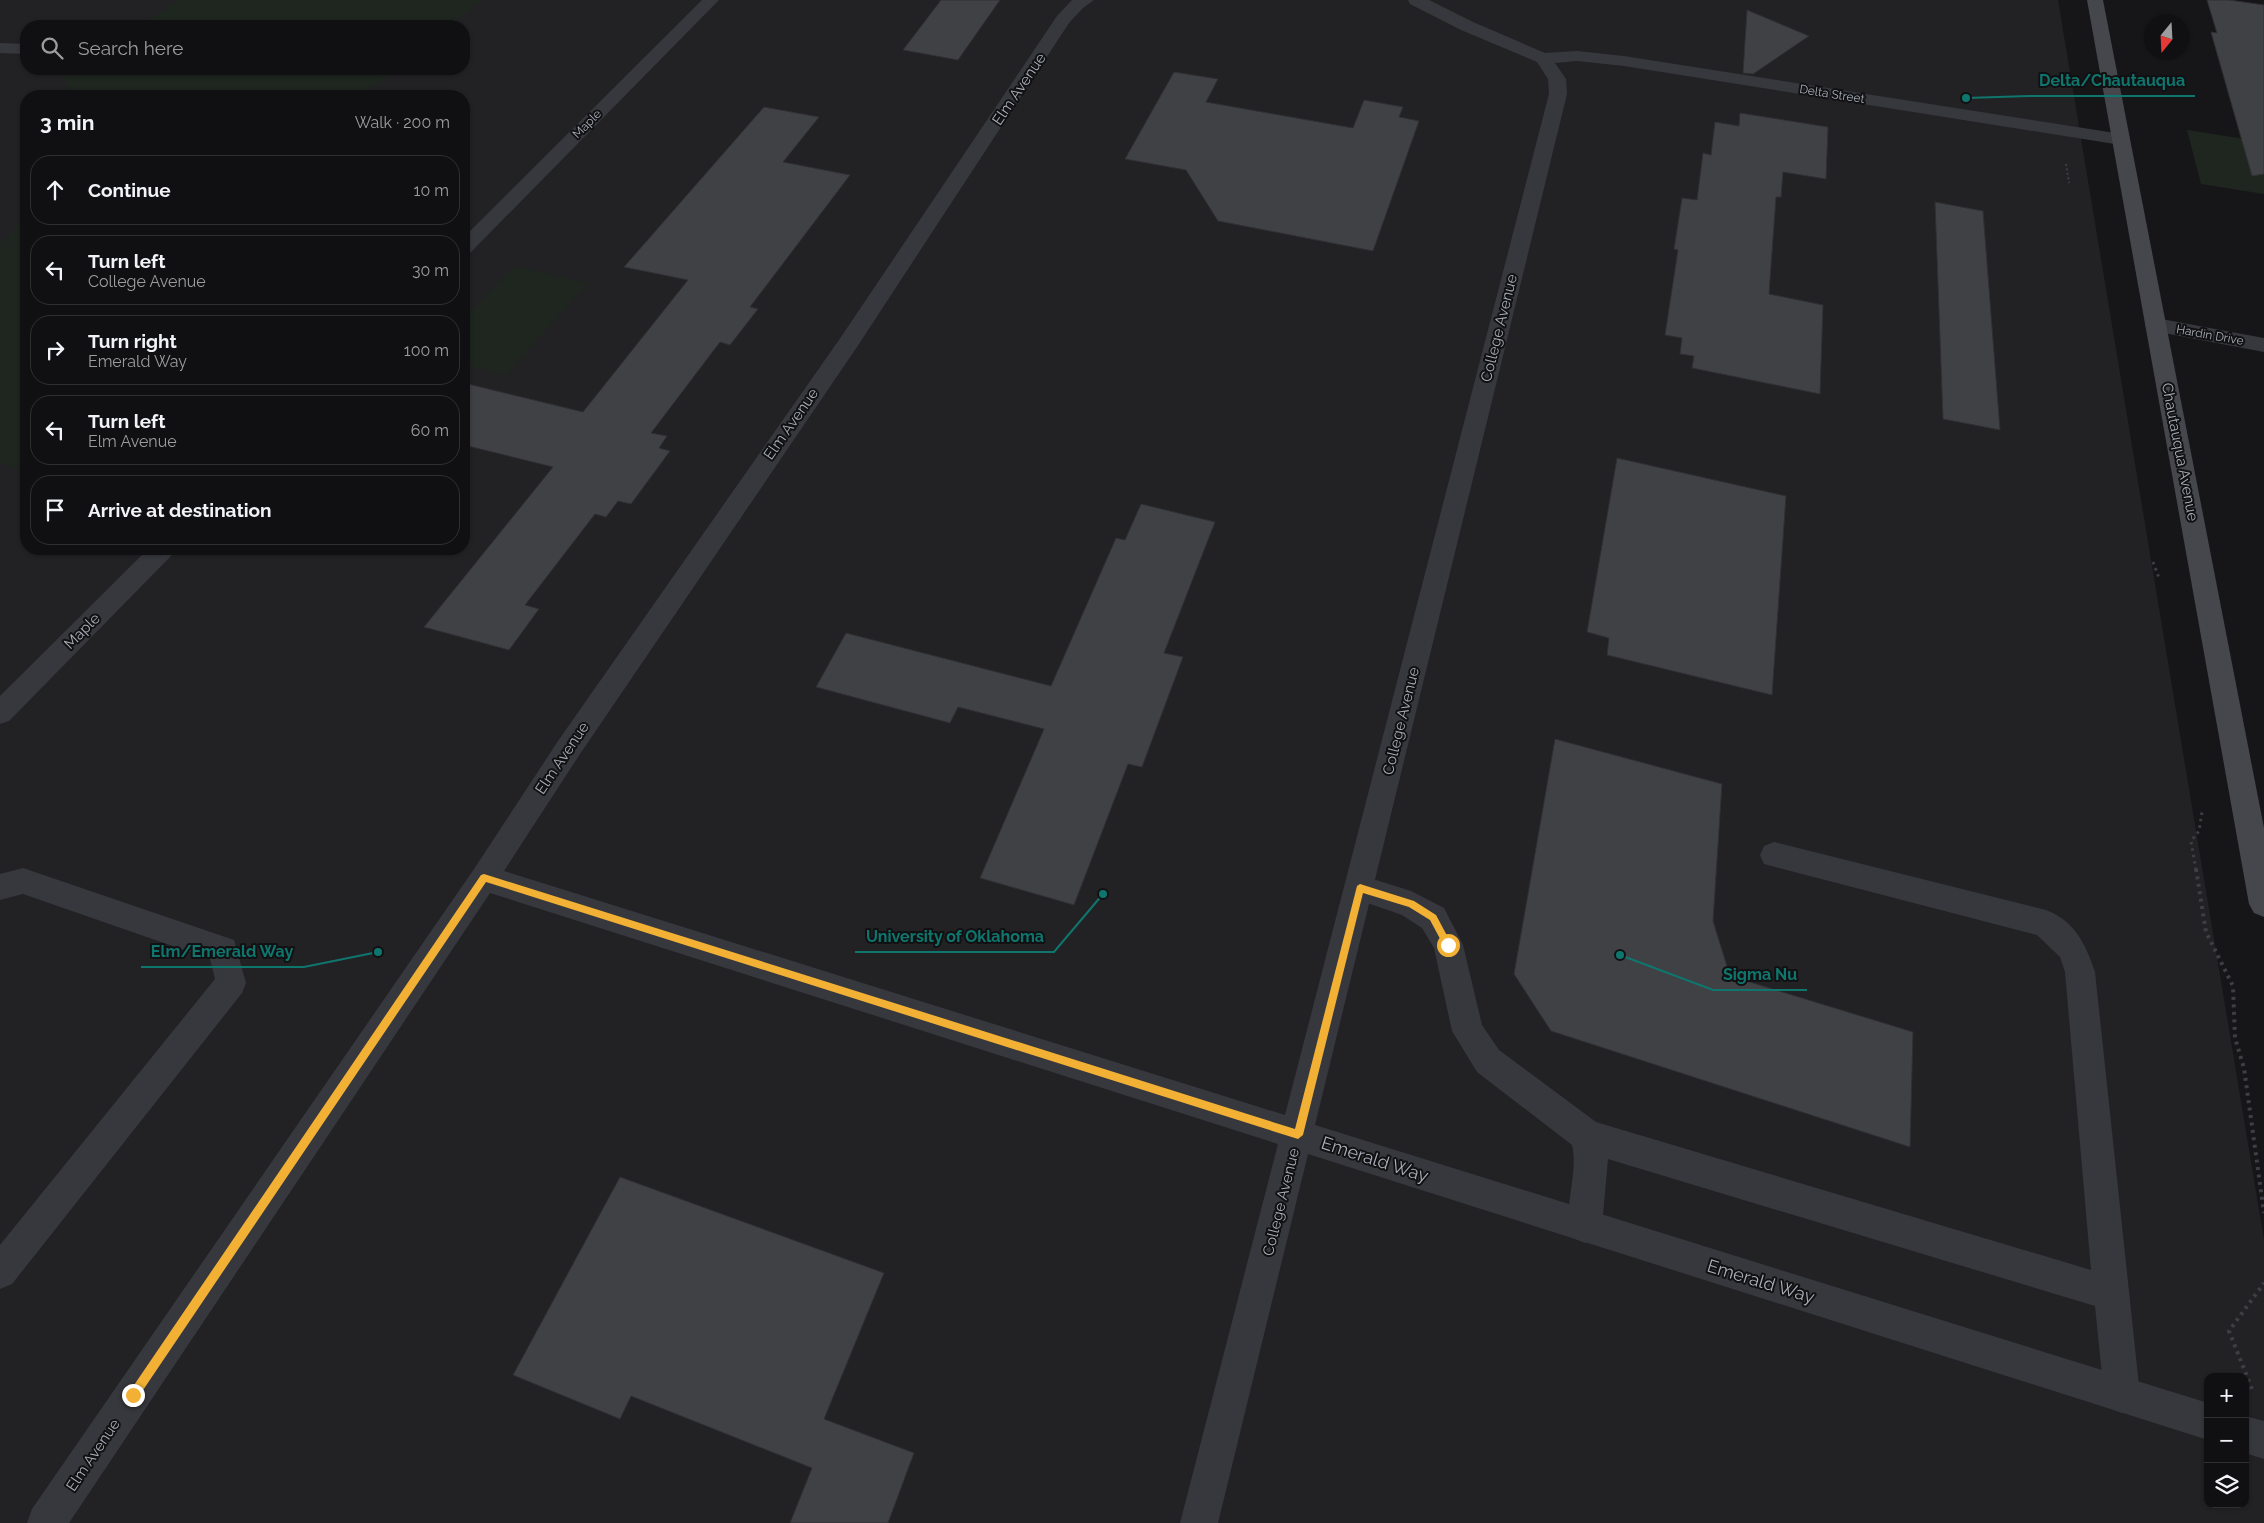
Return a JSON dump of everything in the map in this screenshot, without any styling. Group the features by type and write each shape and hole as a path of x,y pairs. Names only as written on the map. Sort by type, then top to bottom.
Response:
{"street":[{"name":"Maple","path":"470,242 711,0"},
{"name":"Elm Avenue","path":"46,1523 484,878 568,749 854,334 1063,20 1077,4 1086,0"},
{"path":"1416,0 1467,26 1542,58"},
{"name":"Chautauqua Avenue","path":"2095,0 2264,904"},
{"path":"0,48 20,49"},
{"name":"Delta Street","path":"1542,58 1577,56 1624,61 2121,139"},
{"name":"College Avenue","path":"1199,1523 1558,94 1557,79 1542,58"},
{"name":"Hardin Drive","path":"2156,326 2264,345"},
{"name":"Maple","path":"0,713 158,555"},
{"path":"1774,855 2046,924 2072,949 2080,972 2122,1395"},
{"name":"Emerald Way","path":"484,878 2204,1421"},
{"path":"0,887 23,881 224,950 231,983 0,1272"},
{"path":"1360,888 1411,904 1433,918 1448,945 1468,1031 1488,1062 1587,1136 1980,1252 2112,1294"},
{"path":"1585,1226 1592,1160 1587,1136"},
{"path":"2249,1435 2264,1440"}],"path":[{"path":"2066,164 2069,183"},
{"path":"2153,562 2162,585"},
{"path":"2200,803 2202,813 2198,831 2191,841 2197,883 2206,932 2233,986 2235,1038 2244,1068 2264,1213"},
{"path":"2253,1394 2248,1376 2229,1331 2264,1283"}],"shaded area":[{"path":"0,0 2058,0 2264,1240 2264,1523 0,1523"},
{"path":"178,0 483,0 458,20 149,20"},
{"path":"68,75 389,75 371,90 71,90 64,78"},
{"path":"2187,130 2264,142 2264,194 2201,184"},
{"path":"20,217 20,468 0,463 0,244 13,231"},
{"path":"514,266 588,283 506,375 470,366 470,313"}],"building":[{"path":"941,0 1000,0 958,60 903,50"},
{"path":"2207,0 2229,0 2264,5 2264,174 2252,176 2211,32 2217,33"},
{"path":"1747,10 1809,36 1753,74 1743,73"},
{"path":"1174,72 1218,79 1206,102 1353,128 1364,100 1403,107 1399,117 1419,121 1373,251 1218,221 1186,170 1125,159"},
{"path":"764,107 819,117 783,162 850,175 750,307 758,309 730,345 720,342 651,433 667,436 659,448 670,451 631,504 618,501 606,517 595,514 525,605 539,609 509,650 424,627 553,467 470,446 470,384 583,412 688,280 624,267"},
{"path":"1740,113 1828,127 1826,179 1783,172 1781,197 1776,197 1769,294 1823,305 1820,394 1692,368 1694,356 1680,354 1682,338 1665,335 1678,250 1674,249 1682,198 1697,200 1703,153 1711,155 1715,122 1739,126"},
{"path":"1935,202 1983,211 2000,430 1943,419"},
{"path":"1617,458 1786,496 1772,695 1607,655 1609,638 1587,632"},
{"path":"1141,504 1215,522 1164,653 1183,657 1142,767 1128,764 1074,905 980,878 1044,729 958,707 950,723 816,687 846,633 1051,686 1116,538 1125,540"},
{"path":"1555,739 1722,784 1713,921 1730,976 1913,1032 1910,1147 1551,1031 1514,974"},
{"path":"620,1177 884,1273 824,1419 914,1453 888,1523 790,1523 812,1468 631,1396 620,1419 513,1375"}],"place":[{"name":"Delta/Chautauqua","path":"1966,98"},
{"name":"University of Oklahoma","path":"1103,894"},
{"name":"Elm/Emerald Way","path":"378,952"},
{"name":"Sigma Nu","path":"1620,955"}],"route":[{"path":"133,1395 484,878 1298,1135 1360,888 1411,904 1433,918 1448,945"}]}
